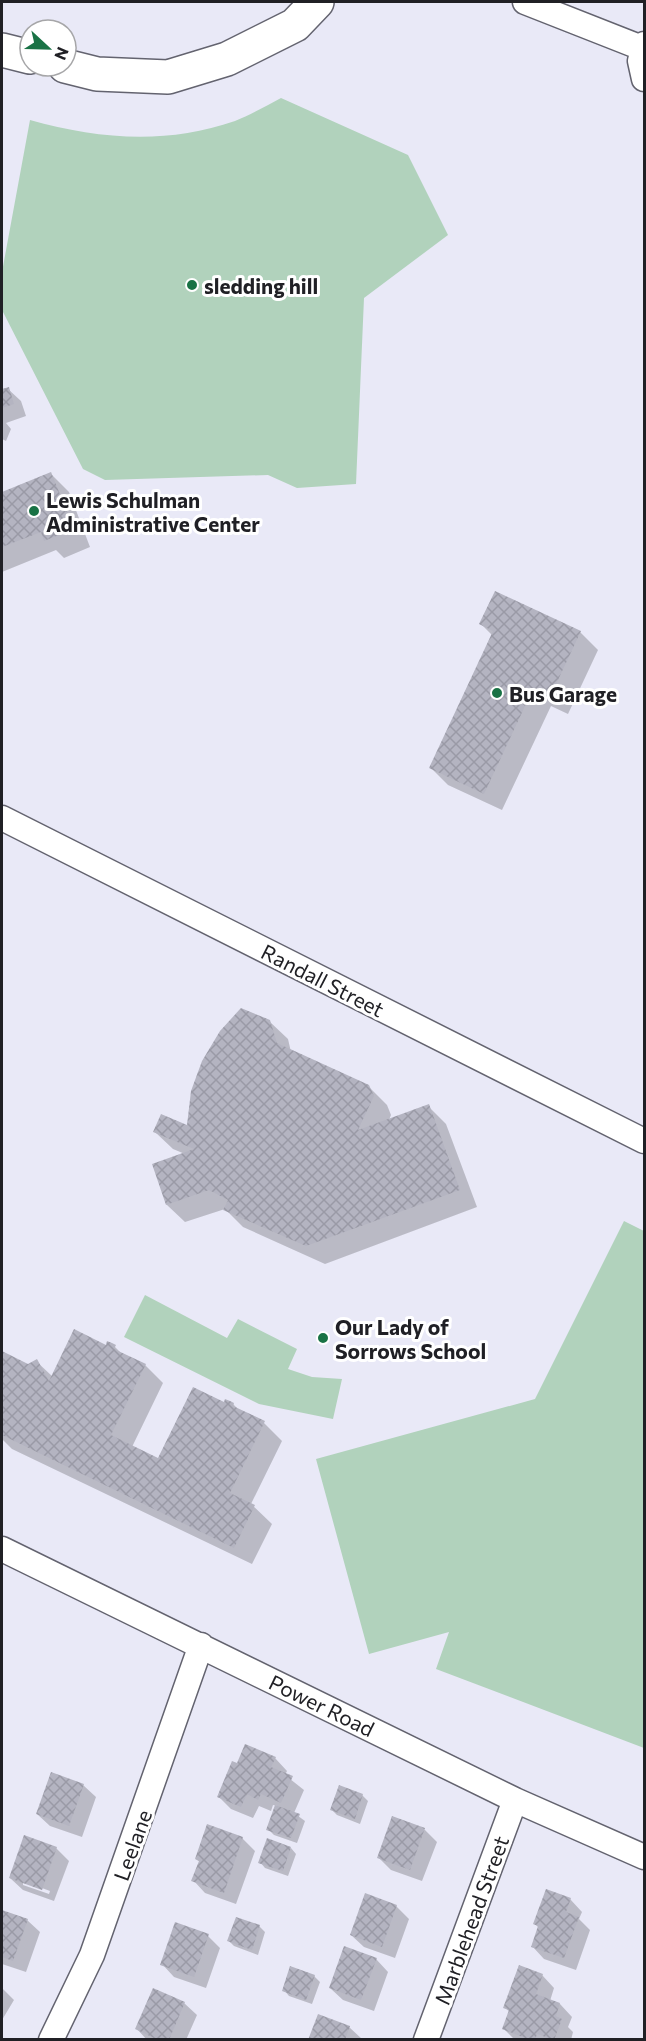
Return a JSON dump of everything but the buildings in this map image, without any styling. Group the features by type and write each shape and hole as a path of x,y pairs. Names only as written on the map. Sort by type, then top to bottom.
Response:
{"street":[{"path":"78,69 97,74 168,76 226,59 285,30 295,25 317,2"},
{"path":"525,2 644,46 640,61 645,79"},
{"path":"2,50 18,54"},
{"name":"Randall Street","path":"2,818 645,1141"},
{"name":"Power Road","path":"2,1549 515,1800 645,1857"},
{"name":"Leelane","path":"51,2040 92,1955 201,1645"},
{"name":"Marblehead Street","path":"426,2040 515,1800"}],"green space":[{"name":"sledding hill","path":"281,98 408,155 448,235 364,298 356,484 297,488 268,475 105,480 83,469 2,310 2,272 30,120 81,132 107,135 132,137 183,134 235,121"},
{"path":"624,1221 644,1231 644,1748 436,1669 449,1632 369,1654 316,1459 535,1399"},
{"path":"145,1295 227,1338 238,1319 297,1349 288,1369 312,1377 342,1379 333,1419 259,1404 124,1337"}],"place":[{"name":"sledding hill","path":"192,285"},
{"name":"Lewis Schulman Administrative Center","path":"34,511"},
{"name":"Bus Garage","path":"497,693"},
{"name":"Our Lady of Sorrows School","path":"323,1338"}]}
